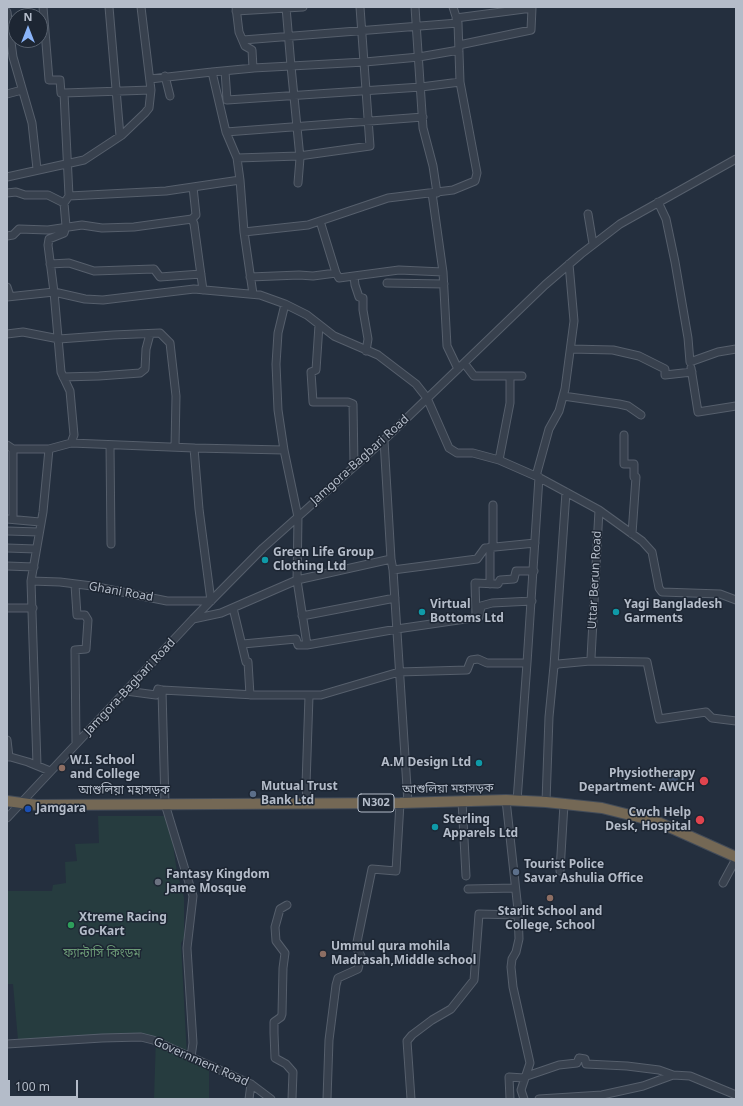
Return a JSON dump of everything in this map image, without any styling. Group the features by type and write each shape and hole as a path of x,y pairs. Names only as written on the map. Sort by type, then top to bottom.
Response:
{"highway":[{"name":"আশুলিয়া মহাসড়ক","path":"7,801 36,805 404,803 506,800 546,802 602,808 658,822 736,858"}],"street":[{"path":"43,7 48,80 60,80 61,94 151,90"},
{"path":"109,7 120,136"},
{"path":"7,177 37,169 84,160 120,136 149,108 151,90 141,7"},
{"path":"254,68 252,50 245,46 239,32 236,9 303,7"},
{"path":"237,158 299,156 370,146 370,120 360,7"},
{"path":"415,7 424,128 433,166 434,193 444,284 447,346 458,369"},
{"path":"244,232 297,227 320,221 388,198 453,190 473,182 476,178 460,82 457,21 453,7"},
{"path":"286,8 299,156 298,183"},
{"path":"150,78 254,68 365,62 419,57 531,30 532,8 416,27 243,40"},
{"path":"7,12 13,57 32,123 37,169"},
{"path":"225,71 227,100 421,87 460,82"},
{"path":"212,72 219,100"},
{"path":"212,72 226,132 237,158 244,232 253,294"},
{"path":"165,76 170,96"},
{"path":"7,94 22,90"},
{"path":"64,93 69,196 64,203 66,226 64,233 49,239 48,245 61,372 70,391 74,435 71,443"},
{"path":"226,132 423,116"},
{"name":"Jamgora-Bagbari Road","path":"7,818 193,619 263,548 354,465 384,440 569,264 620,224 736,158"},
{"path":"69,196 166,191 240,180"},
{"path":"7,236 13,235 19,229 48,230 66,226 82,225 102,228 134,228 192,219 196,215 193,187"},
{"path":"7,193 16,192 25,195 48,195 64,203"},
{"path":"658,202 666,219 675,262 686,325 698,412 736,406"},
{"path":"588,214 593,244"},
{"path":"192,219 194,224 203,290"},
{"path":"320,221 336,273 339,278 399,270 443,272"},
{"path":"50,264 69,263 94,271 154,269 160,277 201,274"},
{"path":"516,801 534,571 537,477 549,429 558,411 563,396 571,349 574,321 569,264"},
{"path":"250,278 299,275 313,276 336,273"},
{"path":"354,276 354,285 359,297 363,298 363,310 368,339 366,351"},
{"path":"387,283 444,284"},
{"path":"7,287 8,297 54,292 85,299 103,300 137,297 168,291 203,290 253,294 285,304 307,315 334,336 378,355 416,384 427,398 449,448 457,453 473,453 499,460 537,477 599,510"},
{"path":"285,304 278,333 276,364 278,410 284,450 298,517 296,580 307,645"},
{"path":"319,325 316,370 310,372 313,402 353,404 354,465"},
{"path":"7,334 23,332 58,339 160,334 170,343 176,396 175,447"},
{"path":"63,377 99,376 140,372 144,369 146,349 150,334"},
{"path":"571,349 612,350 639,356 665,369 665,375 692,372"},
{"path":"690,362 718,352 736,349"},
{"path":"464,363 474,376 522,376"},
{"path":"499,460 510,404 510,376"},
{"path":"563,396 628,406 641,416"},
{"path":"624,435 624,464 634,464 634,477 636,477 632,534"},
{"path":"327,1099 329,1040 336,985 338,978 358,969 361,956 356,947 372,869 396,872 404,803 403,702 399,672 384,440"},
{"path":"40,522 10,515 10,447 49,449 71,443 284,450"},
{"path":"110,445 111,544"},
{"path":"194,448 199,509 211,601"},
{"path":"37,766 31,581 40,522 43,512 49,449"},
{"path":"546,802 549,717 566,492"},
{"path":"490,584 493,505"},
{"name":"Uttar Berun Road","path":"599,510 642,541 652,552 659,588 662,592 720,594 736,600"},
{"name":"Uttar Berun Road","path":"590,661 599,510"},
{"path":"7,531 39,532"},
{"path":"393,570 477,559 485,548 535,543"},
{"path":"7,548 36,549"},
{"path":"193,619 221,613 296,580 391,559"},
{"path":"7,566 34,567"},
{"path":"476,617 475,583 498,584 500,580 514,579 516,571 534,571"},
{"name":"Ghani Road","path":"31,581 75,585 167,601 211,601"},
{"path":"75,585 77,615 85,615 88,620 86,649 75,650 76,744"},
{"path":"302,616 395,598"},
{"path":"243,644 296,639 298,645 307,645 476,617 479,616 481,606 492,603 532,601"},
{"path":"7,608 33,608"},
{"path":"233,608 243,644 246,662 248,662 250,695"},
{"path":"126,691 156,695 158,689 250,695 309,696 329,693 399,672 467,670 471,660 478,659 487,663 527,663"},
{"path":"554,666 558,664 590,661 647,662 659,719 706,712 712,718 736,721"},
{"path":"162,690 165,804 193,896 189,940 186,948 193,1042 191,1057"},
{"path":"307,803 306,785 309,696"},
{"path":"7,740 8,756 50,771"},
{"path":"506,800 518,915 518,939 516,952 512,959 511,967 515,995 530,1063 521,1090 524,1099"},
{"path":"462,801 466,876"},
{"path":"560,872 564,804"},
{"path":"723,883 736,858"},
{"path":"468,889 515,888"},
{"path":"287,905 280,909 275,927 276,942 285,953 282,1014 281,1017 274,1022 274,1033 275,1058 286,1064 293,1072 292,1099"},
{"path":"411,1099 408,1041 412,1035 451,1009 474,980 479,914 518,915"},
{"name":"Government Road","path":"7,1044 141,1037 153,1040 251,1084 271,1099"},
{"path":"510,1099 509,1077 524,1078 559,1066 577,1063 579,1058 585,1059 586,1064 627,1066 659,1070 673,1075 690,1076 736,1095"},
{"path":"539,1099 602,1095 643,1086 673,1075"},
{"path":"250,1099 251,1084"}],"green space":[{"name":"ফ্যান্টাসি কিংডম","path":"98,816 165,816 172,838 177,872 184,897 184,938 181,943 187,1058 209,1068 209,1099 154,1099 156,1037 140,1034 18,1040 13,984 7,984 7,891 52,891 53,885 66,883 65,862 77,861 75,844 99,843"}],"water":[{"path":"671,773 675,773 677,774 677,782 671,783 668,780 668,776"}],"place":[{"name":"Green Life Group Clothing Ltd","path":"265,560"},
{"name":"Virtual Bottoms Ltd","path":"422,612"},
{"name":"Yagi Bangladesh Garments","path":"616,612"},
{"name":"A.M Design Ltd","path":"479,763"},
{"name":"W.I. School and College","path":"62,768"},
{"name":"Physiotherapy Department- AWCH","path":"704,781"},
{"name":"Mutual Trust Bank Ltd","path":"253,794"},
{"name":"Jamgara","path":"28,809"},
{"name":"Cwch Help Desk, Hospital","path":"700,820"},
{"name":"Sterling Apparels Ltd","path":"435,827"},
{"name":"Tourist Police Savar Ashulia Office","path":"516,872"},
{"name":"Fantasy Kingdom Jame Mosque","path":"158,882"},
{"name":"Starlit School and College, School","path":"550,898"},
{"name":"Xtreme Racing Go-Kart","path":"71,925"},
{"name":"Ummul qura mohila Madrasah,Middle school","path":"323,954"}]}
